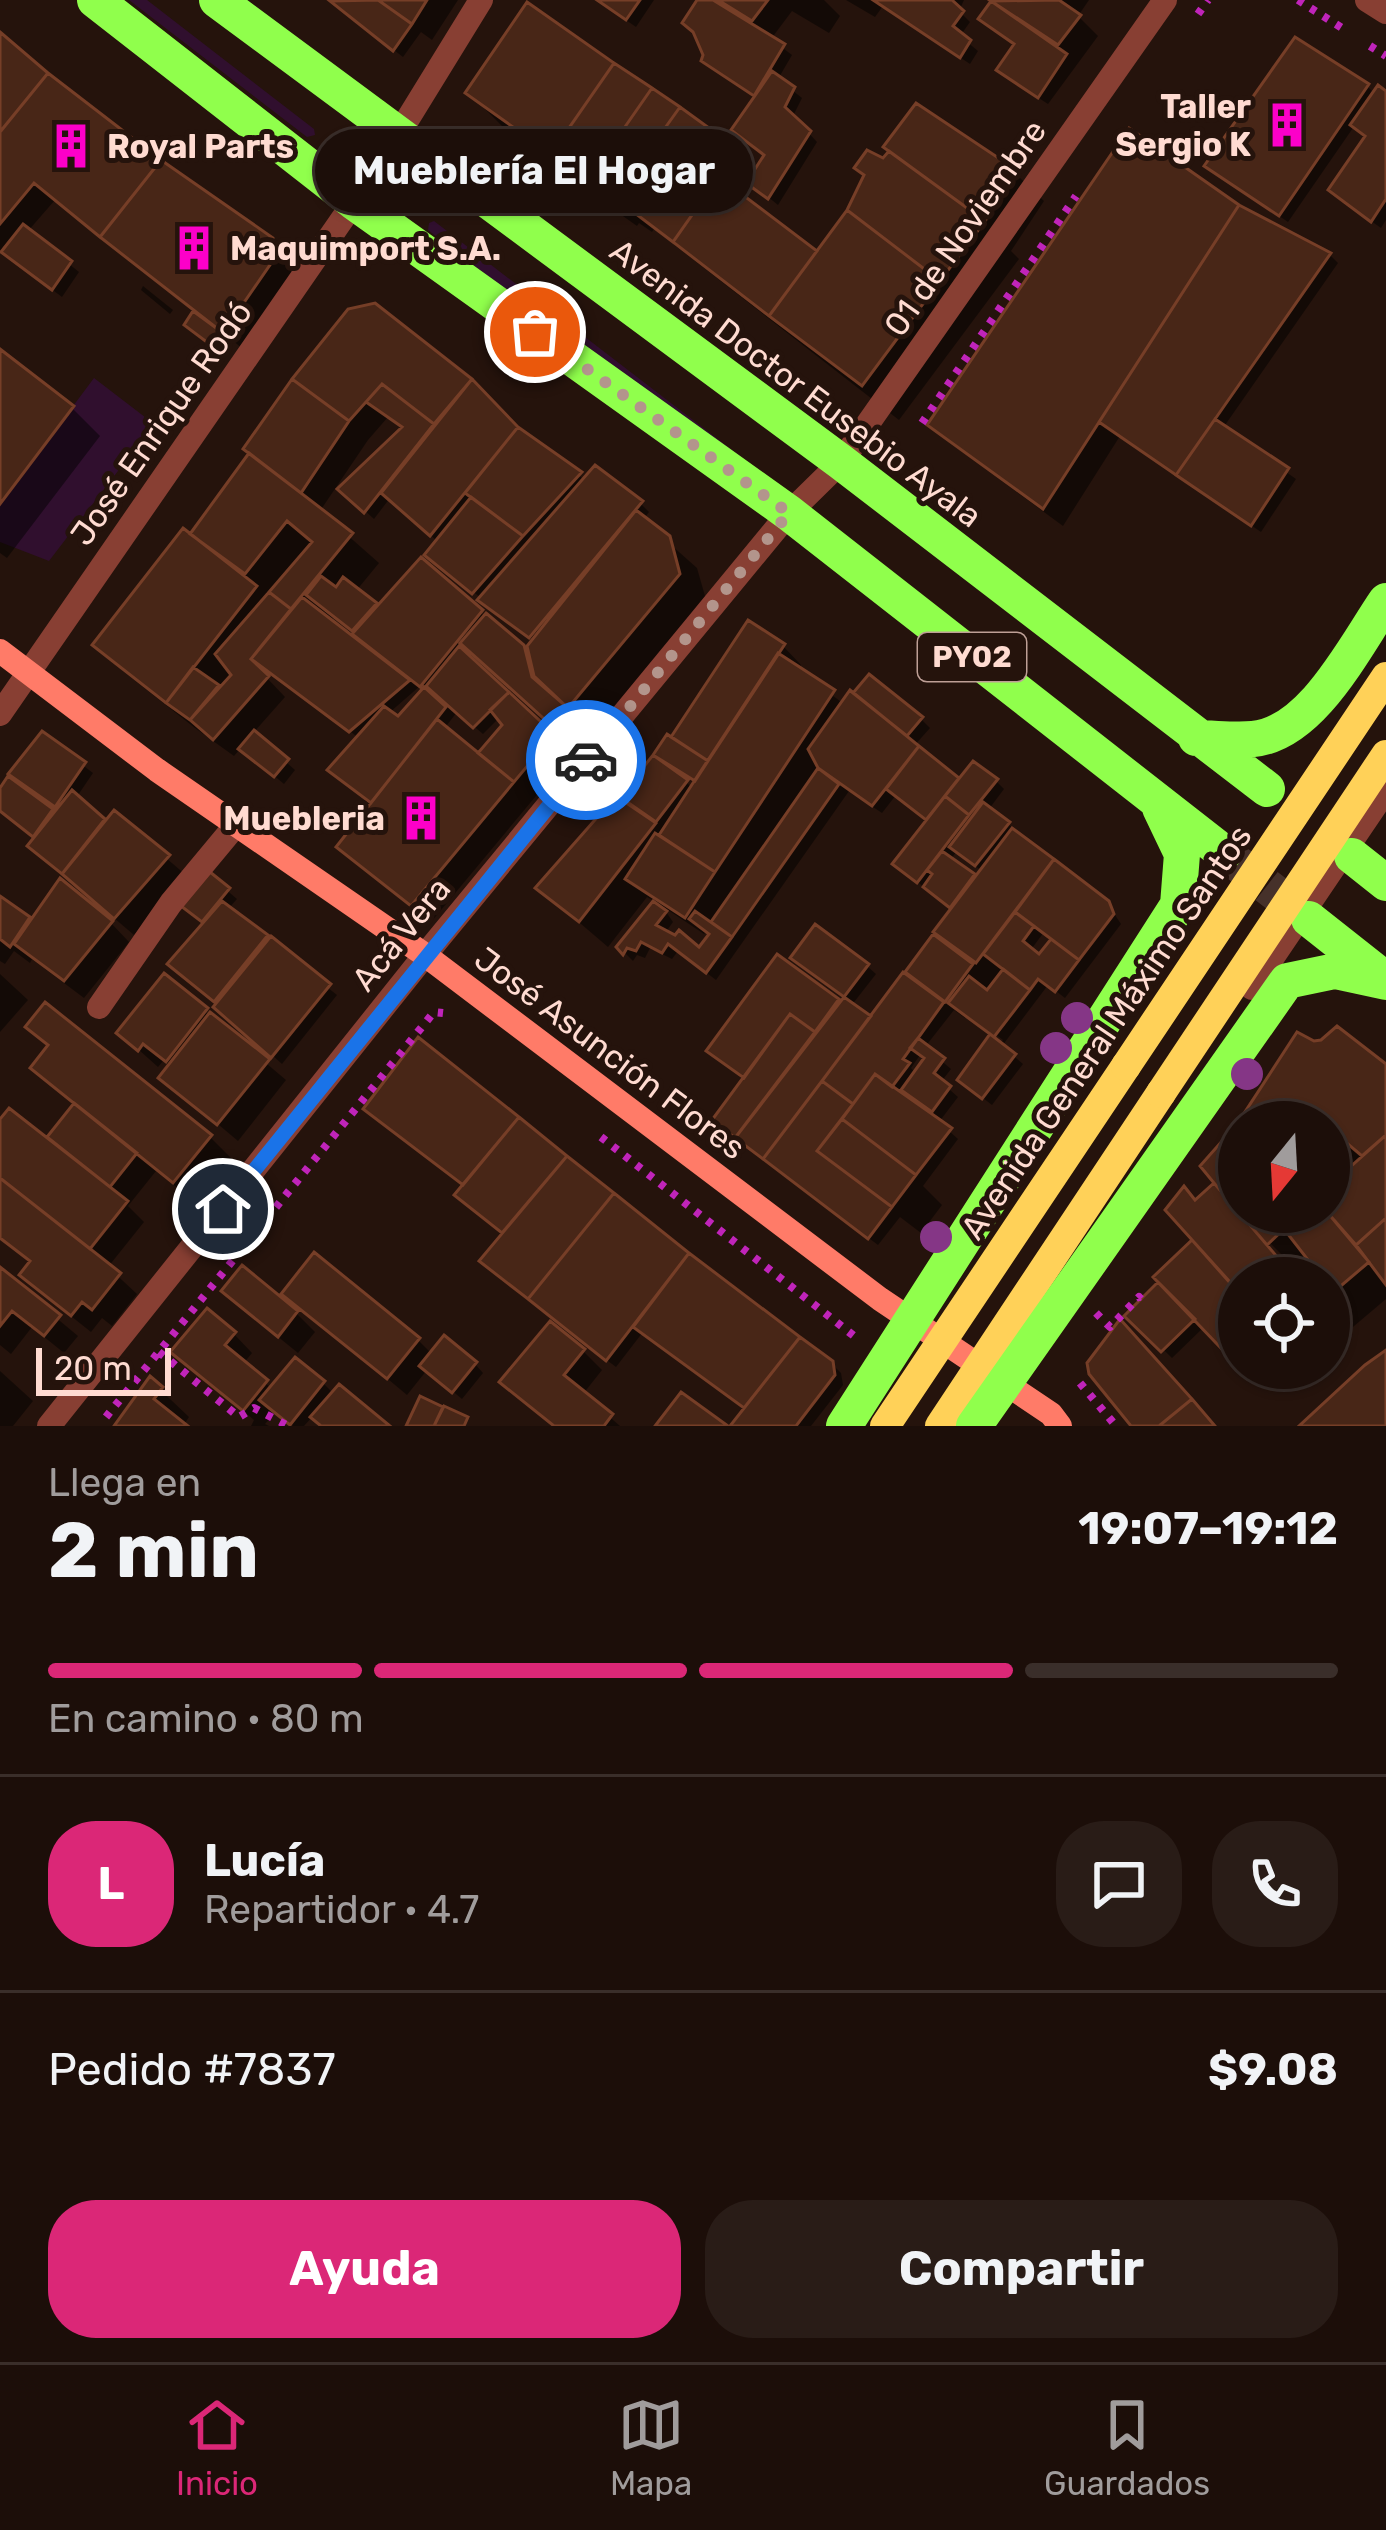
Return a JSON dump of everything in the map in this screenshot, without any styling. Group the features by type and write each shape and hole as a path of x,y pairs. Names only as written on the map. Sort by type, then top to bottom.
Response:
{"highway":[{"name":"PY02","path":"95,0 354,202 800,501 1224,853"},
{"name":"Avenida Doctor Eusebio Ayala","path":"218,0 841,462 1267,789"},
{"path":"1196,738 1257,739 1292,726 1312,708 1386,601"},
{"path":"844,1426 1178,904 1182,854 1156,800"},
{"path":"1352,856 1386,883"},
{"path":"1309,919 1386,981"},
{"path":"974,1426 990,1376 1287,981 1335,971 1386,981"}],"main road":[{"name":"Avenida General Máximo Santos","path":"885,1426 1386,677"},
{"path":"940,1426 990,1376 1048,1261 1386,755"}],"street":[{"name":"José Enrique Rodó","path":"0,714 377,169 481,0"},
{"name":"01 de Noviembre","path":"800,501 841,462 1165,0"},
{"path":"1367,0 1386,12"},
{"name":"Acá Vera","path":"49,1426 425,955 800,501"},
{"name":"José Asunción Flores","path":"0,651 235,826 425,955 942,1344 1051,1414 1060,1426"},
{"path":"1252,988 1386,790"},
{"path":"99,1007 171,903 235,826"}],"path":[{"path":"1195,19 1208,0"},
{"path":"922,423 1078,192"},
{"name":"José Asunción Flores","path":"159,1352 434,1012 442,1012 461,1027"},
{"path":"592,1130 854,1336"},
{"path":"1088,1306 1110,1327 1142,1299"},
{"path":"99,1426 159,1352 239,1417 254,1408 288,1426"},
{"path":"1080,1383 1116,1426"}],"shaded area":[{"path":"129,0 147,0 314,129 315,135 307,137"},
{"path":"434,221 758,470 751,479 428,230"},
{"path":"94,378 154,424 49,561 0,542 0,504"}],"building":[{"path":"378,0 427,0 412,24"},
{"path":"378,0 412,24 393,51 330,1"},
{"path":"597,0 640,0 626,20"},
{"path":"697,0 713,0 785,44 754,96 701,61 693,32 682,23"},
{"path":"718,0 768,0 752,21"},
{"path":"873,0 952,0 964,11 953,26 971,40 960,58"},
{"path":"1059,0 1081,15 1058,45 991,1"},
{"path":"991,1 1067,54 1038,98 996,70 1014,44 978,19"},
{"path":"527,2 614,63 551,154 465,93"},
{"path":"0,32 48,73 0,132"},
{"name":"Taller Sergio K","path":"1295,37 1369,84 1279,216 1204,166"},
{"path":"614,63 652,88 588,180 551,154"},
{"path":"772,71 795,87 785,107 811,131 768,199 746,183 764,155 731,130"},
{"name":"Royal Parts","path":"48,73 161,160 100,237 34,183 0,224 0,132"},
{"path":"1378,85 1386,91 1386,199 1371,222 1328,190 1365,136 1350,125"},
{"path":"652,88 680,107 615,198 588,180"},
{"path":"916,103 1018,171 985,221 883,147"},
{"path":"680,107 738,149 673,242 615,198"},
{"path":"1129,128 1239,205 1043,509 927,425"},
{"path":"867,150 883,158 889,151 985,221 940,281 847,210 864,175 854,168"},
{"name":"Maquimport S.A.","path":"161,160 273,238 274,259 223,333 100,237"},
{"path":"719,177 817,251 769,316 673,242"},
{"path":"1239,205 1331,253 1176,475 1099,422"},
{"path":"847,210 940,281 862,386 769,316"},
{"path":"23,224 72,261 52,290 1,252"},
{"path":"375,303 472,379 434,424 382,384 349,421 292,379 348,309"},
{"path":"193,311 223,333 212,346 184,325"},
{"path":"0,349 74,406 0,504"},
{"path":"292,379 349,421 301,493 243,449"},
{"path":"472,379 518,427 430,536 381,493"},
{"path":"382,384 434,424 364,513 337,489 402,427 366,402"},
{"path":"1215,419 1289,468 1251,526 1176,475"},
{"path":"518,427 582,472 523,536 465,493"},
{"path":"249,453 353,533 291,609 269,592 312,542 287,521 245,574 190,534"},
{"path":"595,465 643,501 529,638 477,600"},
{"path":"471,497 523,536 472,594 424,555"},
{"path":"636,510 670,536 680,574 568,708 534,676 527,646"},
{"path":"183,528 257,586 166,703 92,645"},
{"path":"421,557 483,610 420,687 352,634"},
{"path":"321,576 336,587 343,577 377,603 352,631 306,595"},
{"path":"269,592 291,609 251,659 269,676 213,740 190,720 231,675 215,654"},
{"path":"302,597 410,680 349,732 251,659"},
{"path":"486,613 524,645 532,677 568,708 552,726 460,643"},
{"path":"748,620 785,644 708,761 671,737"},
{"path":"459,646 509,692 473,728 426,686"},
{"path":"778,653 835,690 715,872 659,835"},
{"path":"193,667 219,685 190,720 166,703"},
{"path":"869,674 923,717 907,736 853,693"},
{"path":"424,687 446,707 371,803 327,770 384,706 398,716"},
{"path":"850,690 919,746 872,806 818,768 808,749"},
{"path":"509,692 554,734 514,782 478,753 502,725 490,710"},
{"name":"Muebleria","path":"437,719 514,782 411,906 336,847"},
{"path":"254,730 289,759 274,777 238,749"},
{"path":"42,731 86,762 55,807 8,774"},
{"path":"667,734 708,761 695,781 653,755"},
{"path":"919,746 959,778 926,820 886,789"},
{"path":"653,755 688,780 656,822 620,797"},
{"path":"973,761 998,779 969,815 945,796"},
{"path":"818,768 839,784 732,937 711,922"},
{"path":"8,776 53,809 33,837 0,811 0,788"},
{"path":"72,790 105,819 62,874 27,846"},
{"path":"616,796 656,823 579,922 535,888"},
{"path":"945,796 969,815 917,883 892,864"},
{"path":"983,802 1010,822 975,866 949,847"},
{"path":"114,810 170,855 114,919 62,874"},
{"path":"1012,828 1054,859 976,963 933,932"},
{"path":"655,833 715,872 685,918 625,879"},
{"path":"942,851 975,874 950,908 923,887 932,874 927,870"},
{"path":"1054,859 1109,901 1114,914 1079,960 1015,912"},
{"path":"210,872 230,888 202,922 181,906"},
{"path":"60,878 113,921 64,981 14,944"},
{"path":"0,896 30,917 10,947 0,939"},
{"path":"222,901 268,935 214,1002 167,964"},
{"path":"653,901 667,911 656,925 675,935 679,930 699,947 709,934 689,919 695,911 732,937 706,973 668,944 662,953 641,942 636,951 627,948 623,955 616,947"},
{"path":"1015,912 1034,926 1023,941 1039,954 1051,939 1079,960 1055,992 1038,979 1030,990 983,954"},
{"path":"815,924 869,964 844,997 790,958"},
{"path":"933,934 973,964 945,1002 905,972"},
{"path":"271,936 331,984 271,1058 213,1007"},
{"path":"777,954 839,999 815,1032 790,1014 744,1078 706,1051"},
{"path":"1003,969 1030,990 994,1037 948,1003 969,976 987,990"},
{"path":"903,972 944,1002 903,1059 910,1063 892,1087 875,1074 853,1104 822,1081"},
{"path":"164,973 208,1008 166,1062 143,1044 138,1051 116,1033"},
{"path":"844,997 871,1016 763,1159 735,1138"},
{"path":"45,1002 212,1135 173,1183 30,1068 48,1045 25,1027"},
{"path":"210,1012 270,1059 217,1125 158,1078"},
{"path":"790,1014 815,1032 735,1138 712,1120"},
{"path":"1337,1026 1386,1064 1386,1135 1362,1156 1350,1146 1350,1101 1252,1101 1297,1032 1321,1040"},
{"path":"990,1034 1016,1054 982,1099 957,1080"},
{"path":"418,1037 519,1117 463,1185 363,1109"},
{"path":"918,1038 945,1058 934,1073 951,1086 932,1112 901,1090 924,1058 910,1048"},
{"path":"875,1074 952,1128 916,1175 842,1119"},
{"path":"822,1081 853,1104 817,1151 892,1207 868,1239 763,1159"},
{"path":"74,1103 137,1153 110,1187 47,1137"},
{"path":"9,1108 128,1201 90,1249 0,1178 0,1119"},
{"path":"519,1117 567,1156 502,1233 454,1195"},
{"path":"842,1119 916,1175 892,1207 817,1151"},
{"path":"1386,1135 1386,1218 1356,1245 1345,1233 1350,1233 1350,1167"},
{"path":"1218,1146 1218,1188 1214,1183 1200,1166"},
{"path":"567,1156 614,1193 528,1299 479,1261"},
{"path":"0,1178 121,1273 92,1310 82,1302 71,1316 19,1275 30,1261 0,1238"},
{"path":"1214,1183 1218,1188 1218,1233 1257,1233 1277,1257 1218,1257 1218,1269 1165,1210 1184,1186 1195,1200"},
{"path":"614,1193 689,1253 606,1361 528,1299"},
{"path":"1386,1218 1386,1285 1356,1245"},
{"path":"1257,1233 1280,1233 1267,1245"},
{"path":"1287,1233 1345,1233 1369,1262 1350,1278 1350,1257 1306,1257"},
{"path":"1192,1240 1218,1269 1218,1345 1153,1277"},
{"path":"314,1252 420,1338 387,1379 281,1294"},
{"path":"689,1253 800,1337 744,1408 633,1327"},
{"path":"242,1265 298,1311 278,1337 221,1291"},
{"path":"0,1267 61,1315 44,1336 12,1311 0,1326"},
{"path":"1158,1282 1195,1319 1161,1352 1124,1316"},
{"path":"207,1308 236,1332 225,1345 268,1380 243,1411 170,1352"},
{"path":"1120,1319 1192,1399 1159,1426 1131,1426 1089,1374 1087,1363"},
{"path":"550,1321 585,1349 564,1375 613,1414 604,1426 554,1426 499,1382"},
{"path":"444,1335 477,1362 452,1393 419,1366"},
{"path":"800,1337 833,1361 835,1375 796,1426 730,1426"},
{"path":"1386,1350 1386,1426 1299,1426 1339,1389 1350,1389 1350,1379"},
{"path":"295,1357 325,1381 290,1425 259,1400"},
{"path":"150,1376 163,1387 154,1399 188,1426 114,1426"},
{"path":"339,1384 390,1426 321,1426 310,1417"},
{"path":"681,1392 728,1426 655,1426"},
{"path":"420,1396 443,1407 434,1426 406,1426"},
{"path":"1192,1399 1215,1426 1159,1426"},
{"path":"444,1406 468,1417 464,1426 434,1426"}],"tunnel":[{"path":"1224,853 1309,919"}],"way so far":[{"path":"535,332 789,513 586,760"}],"place":[{"name":"Taller Sergio K","path":"1287,125"},
{"name":"Royal Parts","path":"71,146"},
{"name":"Maquimport S.A.","path":"194,248"},
{"name":"Mueblería El Hogar","path":"535,332"},
{"name":"Muebleria","path":"421,818"}],"route":[{"path":"223,1209 586,760"}]}
